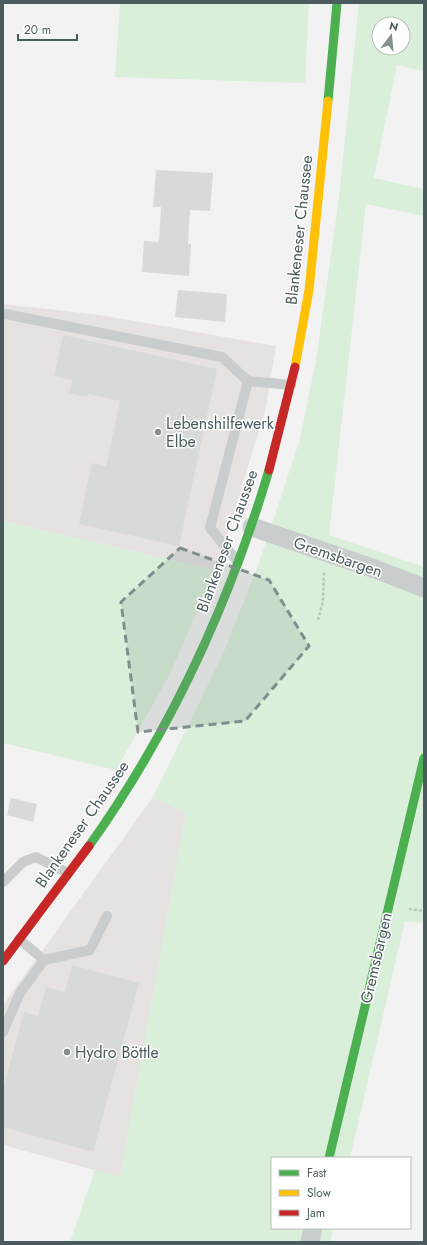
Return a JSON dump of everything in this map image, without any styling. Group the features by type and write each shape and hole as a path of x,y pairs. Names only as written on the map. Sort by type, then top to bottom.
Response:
{"main road":[{"name":"Blankeneser Chaussee","path":"3,961 117,806 152,747 187,681 214,623 252,527 285,417 305,316 337,3"},
{"name":"Gremsbargen","path":"329,1157 424,758"}],"street":[{"name":"Gremsbargen","path":"252,527 424,588"},
{"path":"310,1242 313,1229"}],"lane":[{"path":"5,314 222,357 248,381 291,385"},
{"path":"238,562 210,528 248,381"},
{"path":"3,882 23,862 36,857 68,873"},
{"path":"3,1032 20,993 44,960 90,950 107,916"},
{"path":"19,939 44,960"}],"path":[{"path":"318,620 323,601 324,578 322,551"}],"highlighted area":[{"path":"180,548 269,580 309,646 245,721 138,732 121,602"}],"shaded area":[{"path":"3,304 100,315 276,346 266,407 215,570 3,521"},
{"path":"153,797 186,813 120,1177 3,1145 3,1005"}],"green space":[{"path":"120,3 309,3 305,83 115,77"},
{"path":"359,3 424,3 424,71 397,65 374,178 424,189 424,216 366,204 329,535 424,567 424,923 405,921 350,1157 271,1157 271,1229 333,1229 330,1242 70,1242 95,1170 120,1176 186,813 153,797 223,654 260,560 300,439 316,360 339,198"},
{"path":"3,521 215,570 170,674 116,770 3,743"}],"building":[{"path":"156,170 213,173 210,211 190,210 188,244 191,244 189,276 142,272 144,241 159,242 161,207 153,207"},
{"path":"178,290 227,294 225,322 175,317"},
{"name":"Lebenshilfewerk Elbe","path":"63,335 217,369 179,546 79,524 92,463 106,466 120,401 88,394 87,397 69,393 72,380 54,376"},
{"path":"11,798 37,804 33,822 7,815"},
{"name":"Hydro Böttle","path":"72,965 139,983 93,1152 3,1127 3,1089 24,1012 38,1016 46,987 65,992"}],"traffic: fast":[{"path":"328,101 337,3"},
{"path":"89,846 119,802 146,758 195,665 236,569 269,470"},
{"path":"329,1157 424,758"}],"traffic: slow":[{"path":"295,367 309,290 328,101"}],"traffic: jam":[{"path":"269,470 295,367"},
{"path":"3,961 89,846"}],"place":[{"name":"Lebenshilfewerk Elbe","path":"158,432"},
{"name":"Hydro Böttle","path":"67,1052"}]}
